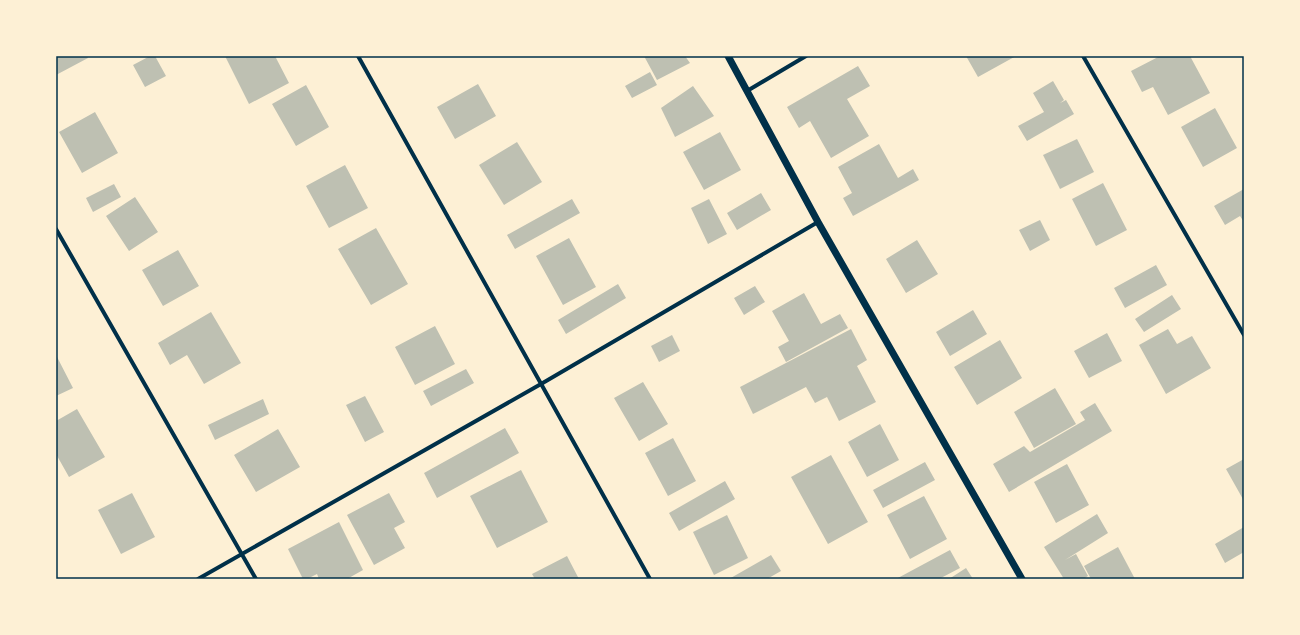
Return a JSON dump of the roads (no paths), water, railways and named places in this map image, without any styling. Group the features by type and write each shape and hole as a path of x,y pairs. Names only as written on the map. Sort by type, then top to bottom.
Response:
{"street":[{"path":"358,56 650,579"},
{"path":"728,56 818,222 1022,579"},
{"path":"747,91 806,56"},
{"path":"1083,56 1244,335"},
{"path":"198,579 541,384 818,222"},
{"path":"56,229 256,579"}]}
